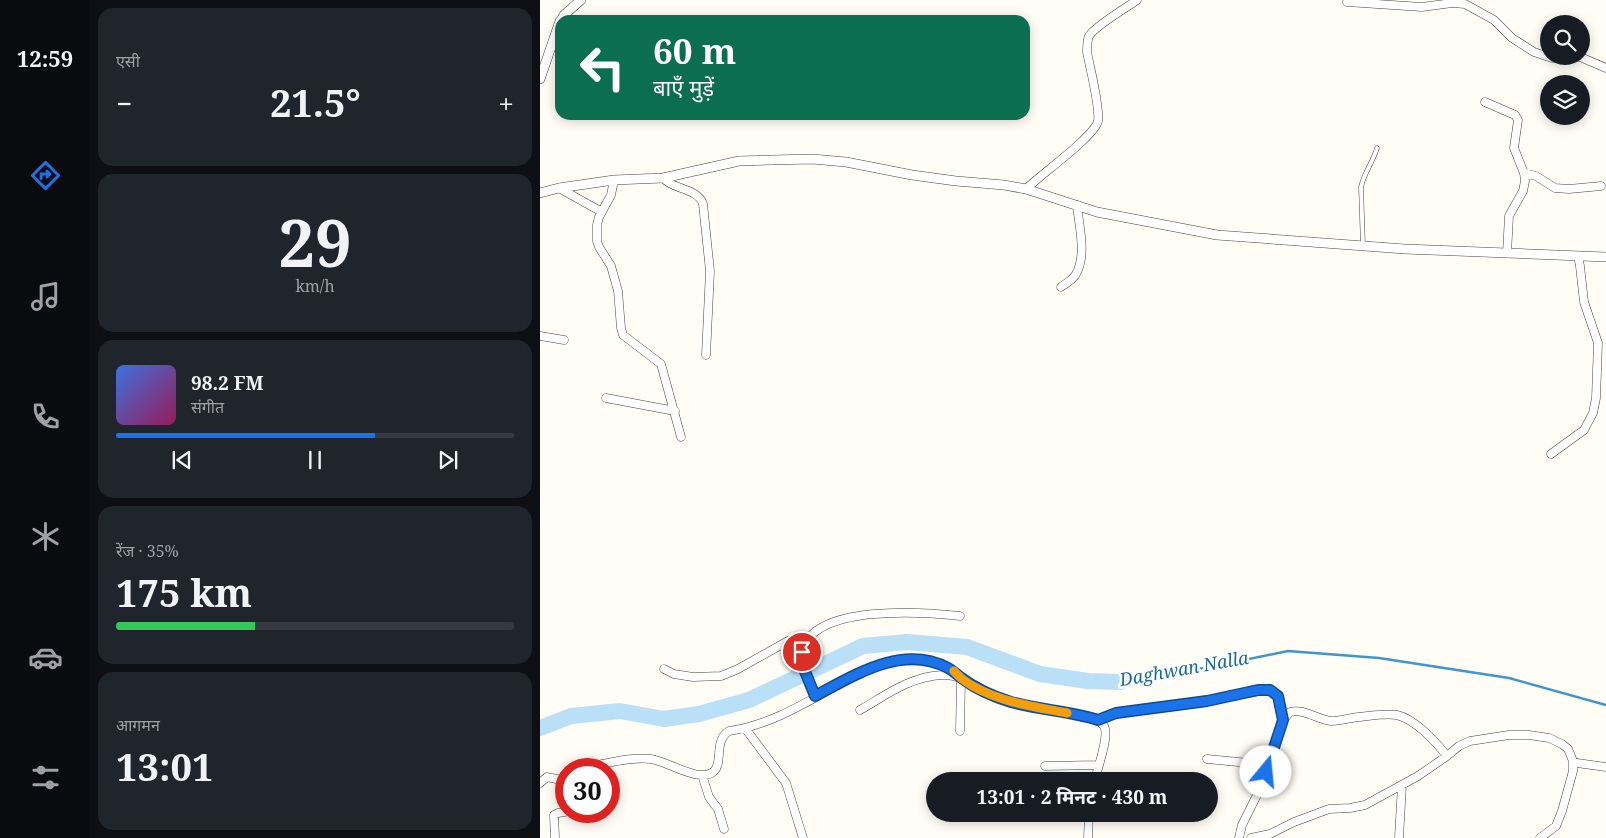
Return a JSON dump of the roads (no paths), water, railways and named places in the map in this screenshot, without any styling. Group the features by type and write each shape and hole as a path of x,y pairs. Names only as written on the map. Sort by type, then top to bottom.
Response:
{"street":[{"path":"564,15 581,0"},
{"path":"1026,189 1084,140 1096,127 1098,120 1097,108 1087,43 1090,35 1101,25 1137,0"},
{"path":"1347,2 1422,7 1452,3 1465,4 1494,20 1512,38 1540,54"},
{"path":"540,79 543,57 555,32"},
{"path":"1590,61 1606,68"},
{"path":"1485,102 1517,117 1515,153 1524,172 1525,181 1509,216 1507,253"},
{"path":"540,193 559,188 614,180 663,178 739,161 812,159 846,162 912,175 1026,189 1097,212 1201,232 1406,249 1606,257"},
{"path":"1524,172 1536,176 1555,188 1569,189 1602,186"},
{"path":"663,178 672,186 697,195 702,201 710,270 706,355"},
{"path":"614,180 611,195 597,225 597,241 611,266 618,291 623,335 661,364 681,437"},
{"path":"559,188 602,212"},
{"path":"1061,287 1076,275 1080,265 1081,252 1077,205"},
{"path":"1551,454 1584,430 1593,413 1596,398 1598,343 1584,302 1578,256"},
{"path":"540,336 564,340"},
{"path":"606,398 674,411"},
{"path":"815,696 802,664 802,652 804,645 815,632 842,620 865,615 924,612 960,616"},
{"path":"664,669 674,674 693,677 721,676 738,669 788,641 809,638"},
{"path":"620,761 644,758 656,760 694,774 702,775 715,771 721,740 729,731 745,728 774,718 882,663 903,660 922,660 944,666 958,674 961,679 960,731"},
{"path":"860,710 917,678 943,675 954,676 1012,702 1098,720 1103,724 1106,731 1097,772"},
{"path":"1098,720 1116,713 1207,701 1265,690 1274,692 1278,696 1283,720"},
{"path":"1239,838 1245,819 1263,783 1283,720 1294,711 1333,721 1358,717 1396,716 1408,720 1426,734 1447,756"},
{"path":"745,728 786,783 803,838"},
{"path":"1251,838 1270,834 1294,822 1329,809 1365,805 1402,785 1470,741 1501,736 1529,735 1549,738 1562,744 1568,749 1573,761 1573,771 1556,826 1540,838"},
{"path":"1207,759 1249,763 1273,751"},
{"path":"1573,761 1606,767"},
{"path":"1045,766 1098,765"},
{"path":"702,775 709,797 718,809 724,829"},
{"path":"540,784 547,777 555,779"},
{"path":"1398,838 1402,785"},
{"path":"555,815 555,838"},
{"path":"1088,838 1089,822"}],"lane":[{"path":"1363,246 1361,187 1377,148"}],"waterway":[{"name":"Daghwan Nalla","path":"540,728 571,716 620,711 664,719 699,714 749,700 863,646 907,642 967,647 1040,674 1088,681 1120,682"},
{"name":"Daghwan Nalla","path":"1120,682 1210,667 1288,651 1379,658 1509,678 1606,705"}]}
